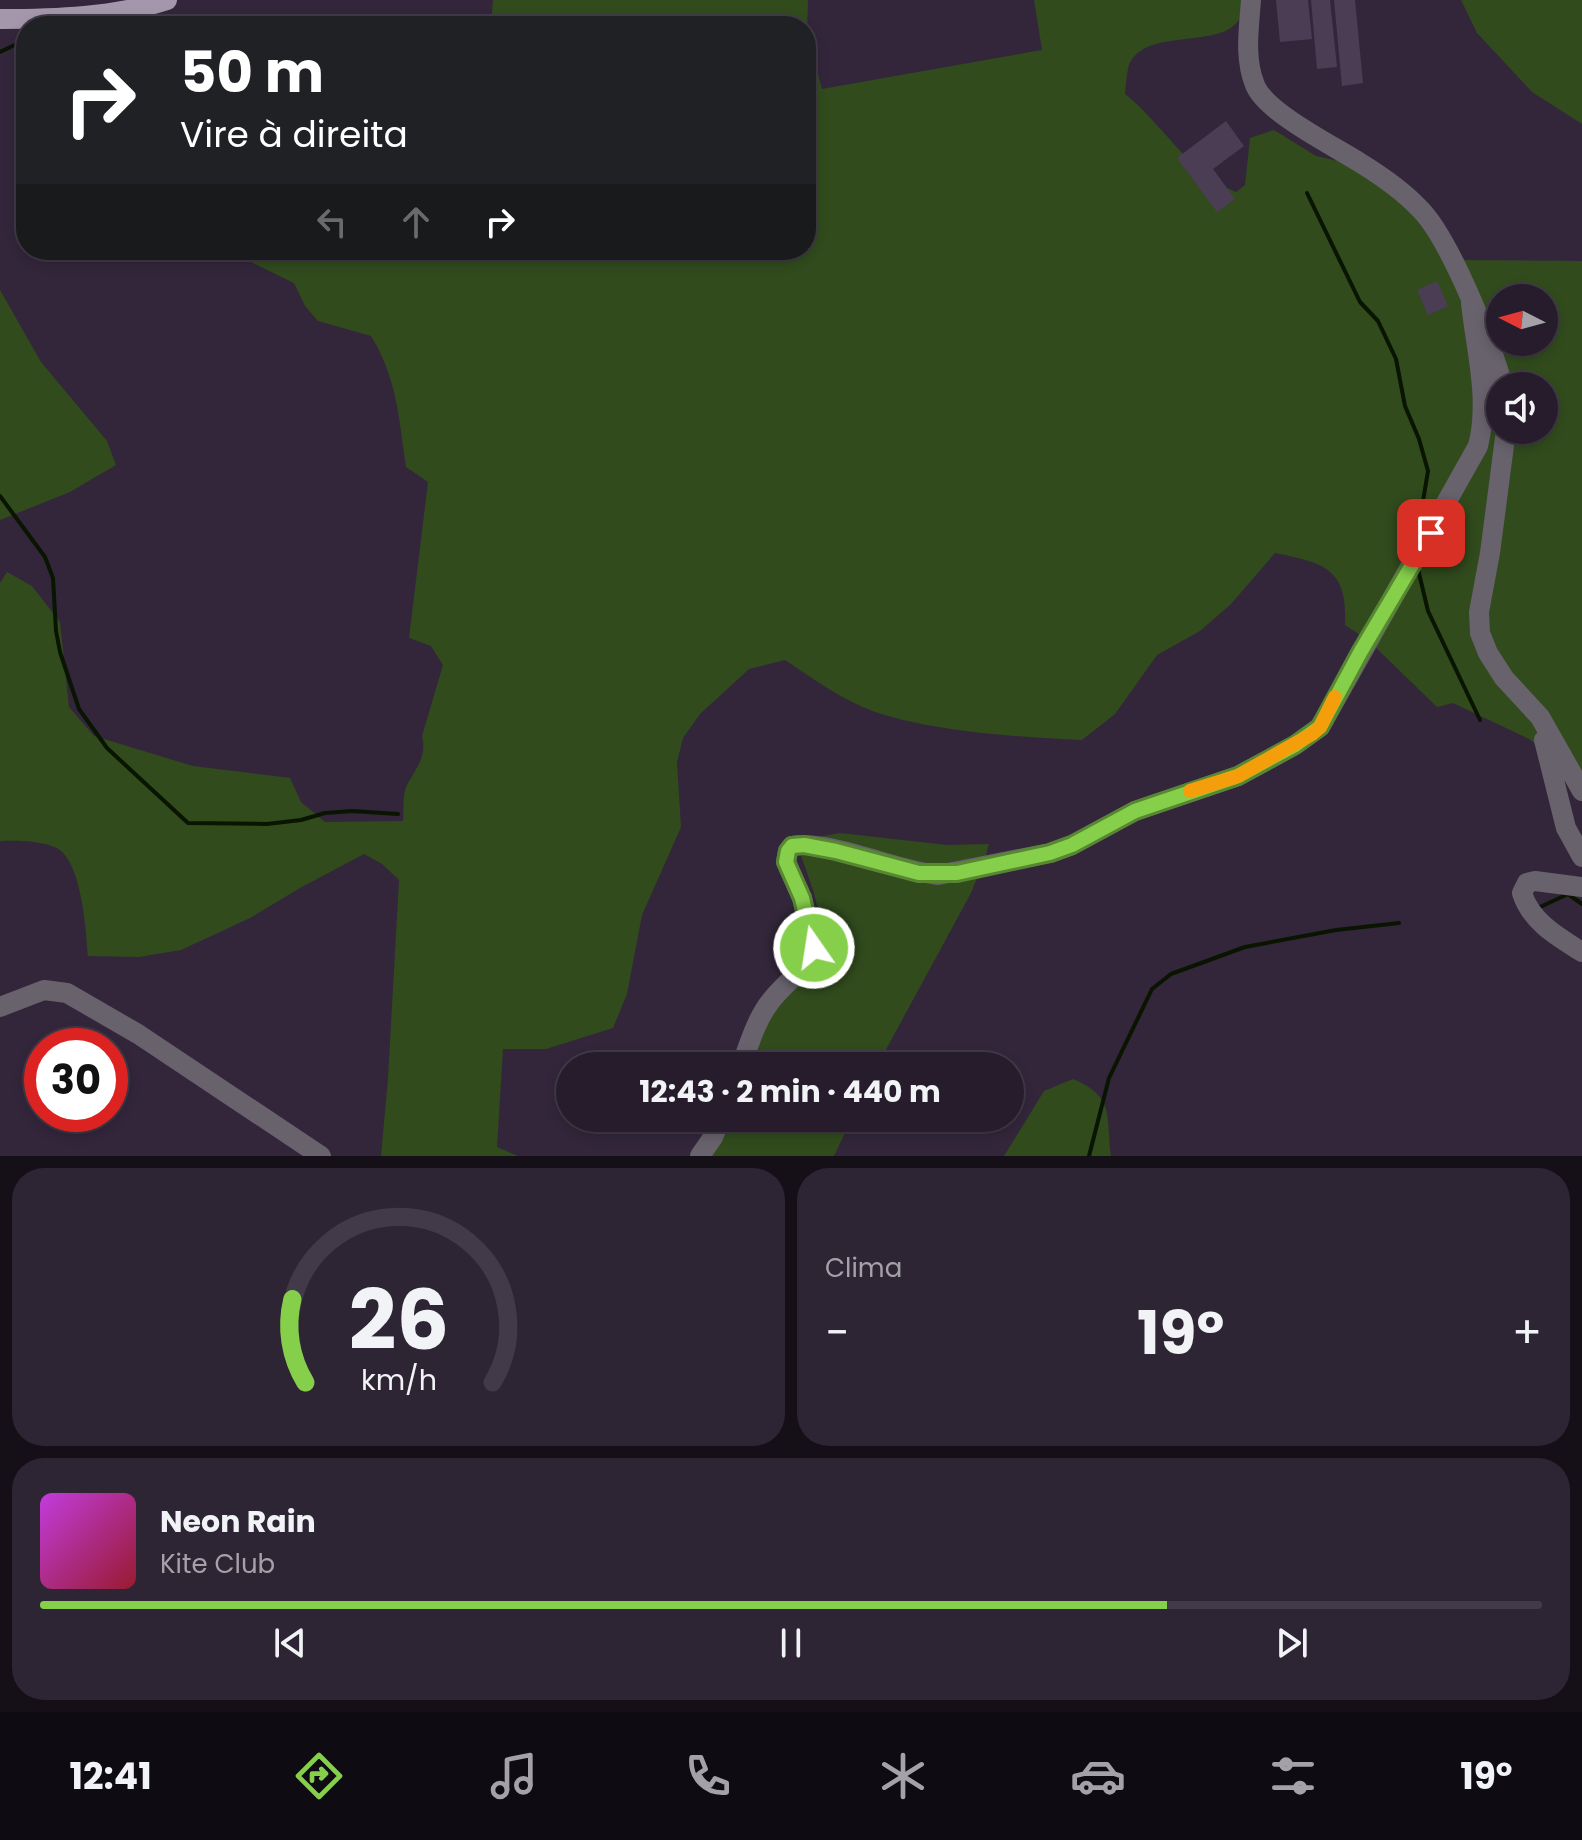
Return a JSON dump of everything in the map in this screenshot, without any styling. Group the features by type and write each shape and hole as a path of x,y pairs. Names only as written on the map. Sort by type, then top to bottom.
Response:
{"main road":[{"path":"50,16 101,13 167,0"}],"street":[{"path":"1251,0 1249,67 1256,89 1273,106 1314,136 1364,165 1423,211 1445,245 1498,372"},
{"path":"747,1052 768,1004 792,975 806,964 814,948 802,898 786,862 792,846 836,851 919,873 938,875 1050,853 1072,845 1135,811 1238,776 1295,745 1320,727 1478,446 1484,416 1484,395 1471,303"},
{"path":"1504,444 1479,612 1480,633 1504,678 1540,717 1582,791"},
{"path":"1540,717 1566,828 1582,857"},
{"path":"1582,887 1535,881 1527,883 1522,893 1531,913 1545,927 1582,952"},
{"path":"0,1007 44,990 67,993 138,1034 321,1156"},
{"path":"700,1156 715,1132"}],"green space":[{"path":"493,0 808,0 808,16 492,16"},
{"path":"1034,0 1253,0 1229,29 1144,49 1134,57 1128,69 1125,94 1204,173 1236,192 1245,185 1250,138 1274,130 1316,156 1360,166 1370,157 1410,188 1453,260 1582,261 1582,778 1529,739 1453,703 1437,707 1369,641 1345,625 1342,591 1330,571 1307,560 1275,553 1231,604 1200,631 1157,655 1115,714 1082,740 950,729 899,719 851,701 785,660 749,669 700,714 683,738 677,762 681,827 642,915 627,994 613,1028 546,1049 503,1049 497,1147 518,1156 381,1156 399,880 382,864 364,854 250,918 181,950 139,957 88,956 81,898 72,867 65,856 57,848 44,844 0,841 0,583 7,572 32,586 60,622 69,707 94,736 193,766 290,778 301,802 325,822 403,821 406,787 422,755 422,736 443,665 431,646 409,638 428,482 406,467 392,383 371,336 318,321 305,306 294,283 247,260 816,260 816,66 822,89 1042,50"},
{"path":"1461,0 1582,0 1582,124 1532,92 1477,33"},
{"path":"0,290 41,362 107,441 116,465 70,492 0,520"},
{"path":"840,833 947,845 989,844 970,895 885,1052 748,1052 764,1016 820,954 823,931 796,841"},
{"path":"1073,1079 1096,1093 1106,1109 1111,1156 1004,1156 1019,1132 1024,1132 1024,1124 1044,1091"},
{"path":"711,1132 845,1132 834,1156 696,1156"}],"building":[{"path":"1276,0 1308,0 1312,39 1280,42"},
{"path":"1311,0 1330,0 1337,67 1317,69"},
{"path":"1334,0 1355,0 1363,83 1342,86"},
{"path":"1226,121 1244,146 1213,169 1235,199 1217,212 1177,158"},
{"path":"1437,281 1448,306 1428,315 1417,290"}],"waterway":[{"path":"0,52 16,44"},
{"path":"1307,193 1360,302 1378,321 1396,359 1405,406 1428,471 1417,537"},
{"path":"0,496 45,557 53,578 60,652 79,709 107,748 188,823 267,824 352,811 398,814"},
{"path":"1418,569 1428,611 1480,720"},
{"path":"1568,894 1582,904"},
{"path":"1538,908 1568,894"},
{"path":"1089,1156 1109,1078 1152,989 1171,974 1245,947 1336,930 1399,923"}],"slow traffic":[{"path":"1190,791 1238,776 1312,734 1320,727 1335,697"}],"route":[{"path":"814,948 802,898 786,862 786,855 792,846 836,851 919,873 938,875 1050,853 1072,845 1155,802 1238,776 1312,734 1329,712 1337,693 1431,533"}]}
